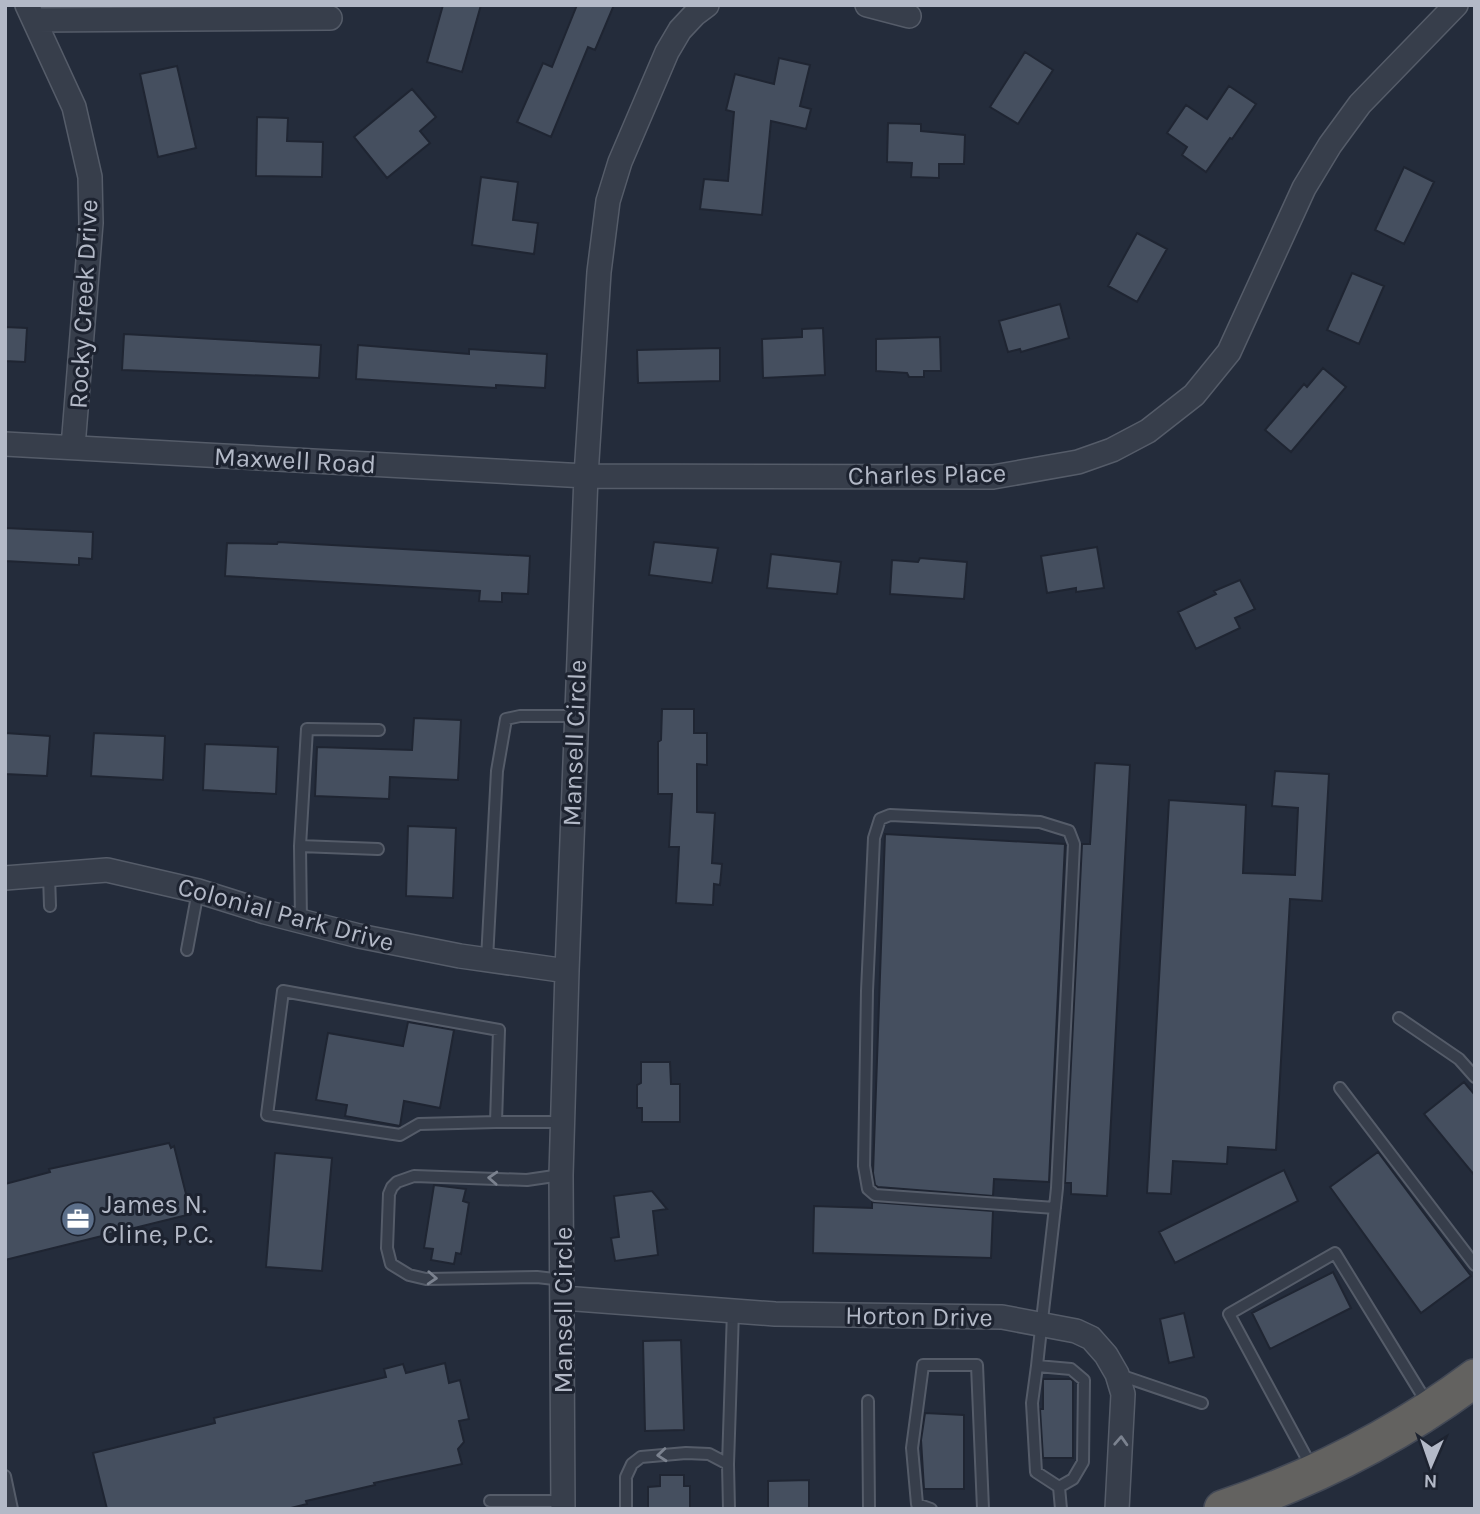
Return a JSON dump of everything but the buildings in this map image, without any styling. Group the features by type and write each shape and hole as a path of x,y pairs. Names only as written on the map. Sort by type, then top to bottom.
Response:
{"highway":[{"path":"1223,1509 1295,1485 1430,1408 1475,1378"}],"street":[{"name":"Mansell Circle","path":"563,1505 561,1175 566,971 586,476 599,272 608,201 620,162 667,52 680,30 707,5"},
{"path":"867,5 909,16"},
{"name":"Charles Place","path":"586,476 993,477 1078,462 1112,450 1148,432 1194,395 1229,352 1304,188 1330,145 1360,104 1456,5"},
{"path":"31,13 330,18"},
{"name":"Rocky Creek Drive","path":"31,13 74,107 89,177 91,223 74,447"},
{"name":"Maxwell Road","path":"5,444 586,476"},
{"name":"Colonial Park Drive","path":"5,878 107,870 198,891 359,936 566,971"},
{"name":"Horton Drive","path":"563,1289 733,1311 1002,1317 1076,1331 1091,1338 1106,1354 1124,1394 1117,1509"}],"lane":[{"path":"487,959 497,771 506,719 520,716 575,716"},
{"path":"301,921 300,846 307,729 379,730"},
{"path":"1055,1208 876,1195 868,1189 864,1166 867,990 874,838 880,819 890,815 1040,822 1069,831 1074,844 1055,1208 1032,1403 1037,1472 1059,1487"},
{"path":"300,846 378,849"},
{"path":"48,875 50,906"},
{"path":"187,950 198,891"},
{"path":"496,1122 499,1030 283,991 267,1115 400,1135 419,1124 563,1122"},
{"path":"1399,1018 1459,1059 1475,1077"},
{"path":"1340,1088 1475,1265"},
{"path":"561,1175 527,1180 440,1176 404,1179 392,1187 389,1194 387,1248 391,1264 409,1275 426,1279 537,1277 563,1289"},
{"path":"1295,1485 1229,1314 1335,1253 1430,1408"},
{"path":"729,1509 727,1464 733,1311"},
{"path":"931,1509 917,1504 912,1448 923,1365 977,1365 983,1509"},
{"path":"1037,1366 1072,1370 1084,1380 1083,1462 1073,1479 1059,1487"},
{"path":"1117,1374 1202,1403"},
{"path":"868,1401 869,1509"},
{"path":"626,1509 625,1477 632,1464 641,1457 709,1454 727,1464"},
{"path":"5,1476 12,1509"},
{"path":"1059,1487 1061,1509"},
{"path":"490,1502 563,1505"}],"place":[{"name":"James N. Cline, P.C.","path":"78,1219"}]}
